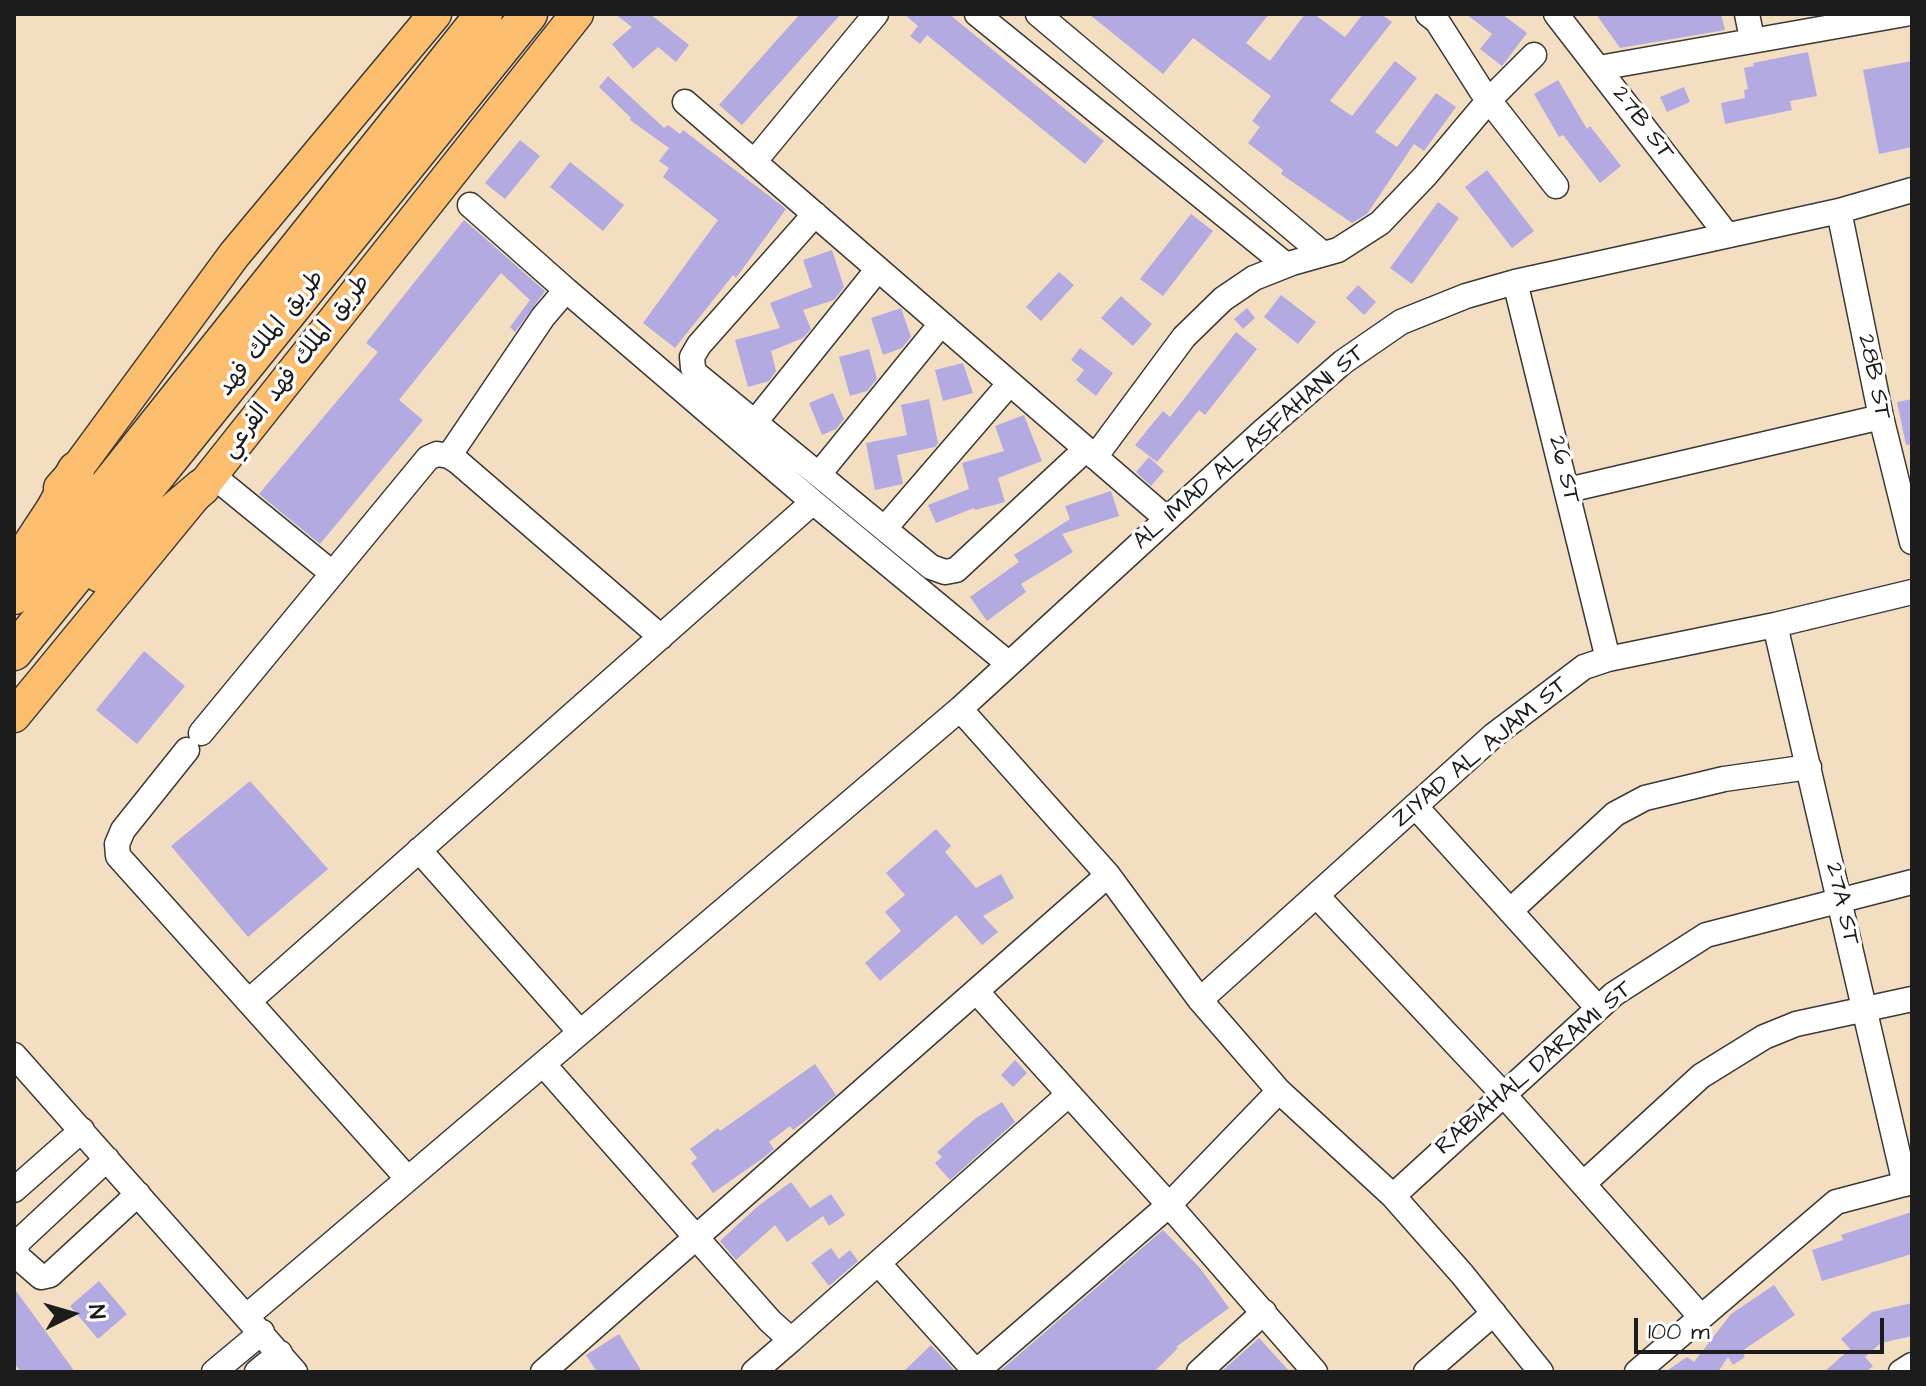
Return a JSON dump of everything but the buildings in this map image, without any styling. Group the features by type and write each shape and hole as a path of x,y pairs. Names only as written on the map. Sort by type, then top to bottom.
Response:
{"highway":[{"name":"طريق الملك فهد","path":"14,596 77,524 484,14"},
{"name":"طريق الملك فهد","path":"19,646 529,14"},
{"path":"14,571 76,470"},
{"path":"19,646 207,481"}],"main road":[{"path":"14,539 76,470 234,255 435,14"},
{"name":"طريق الملك فهد الفرعي","path":"14,716 207,481 577,14"}],"street":[{"path":"754,162 876,14"},
{"path":"977,14 1286,265"},
{"path":"1038,14 1323,254"},
{"path":"1428,14 1437,21 1489,100 1556,186"},
{"name":"27B ST","path":"1556,14 1727,235"},
{"path":"1747,14 1752,39"},
{"path":"1599,68 1905,14"},
{"path":"815,214 699,345 692,357 693,368 696,374 931,567 945,572 956,570 1091,453 1184,337 1223,299 1254,278 1338,250 1380,223 1425,176 1489,100 1534,55"},
{"path":"685,102 1167,519"},
{"path":"1169,169 1192,144"},
{"name":"AL IMAD AL ASFAHANI ST","path":"214,1372 254,1324 408,1179 960,709 1343,362 1401,322 1466,296 1515,282 1839,211 1912,190"},
{"path":"470,205 813,502 1009,664"},
{"name":"28B ST","path":"1839,211 1881,417 1912,542"},
{"path":"755,422 878,269"},
{"name":"26 ST","path":"1515,282 1608,659"},
{"path":"449,456 543,317 566,290"},
{"path":"819,474 941,324"},
{"path":"885,528 1010,383"},
{"path":"1568,490 1881,417"},
{"path":"408,1179 118,856 117,844 123,830 428,458 437,454 449,456 661,637"},
{"path":"207,481 332,573"},
{"path":"249,1001 813,502"},
{"name":"ZIYAD AL AJAM ST","path":"1200,1000 1507,725 1584,667 1608,659 1775,625 1912,592"},
{"name":"27A ST","path":"1775,625 1908,1183"},
{"path":"960,709 1108,875 1200,1000 1279,1091 1393,1196 1541,1372"},
{"path":"1510,911 1615,814 1645,798 1724,779 1809,767"},
{"path":"1415,806 1598,1008"},
{"path":"419,850 580,1032"},
{"path":"543,1372 1108,875"},
{"name":"RABIAHAL DARAMI ST","path":"1393,1196 1614,994 1706,935 1912,882"},
{"path":"1317,896 1504,1095 1701,1317"},
{"path":"976,991 1315,1372"},
{"path":"1583,1184 1701,1076 1764,1037 1796,1024 1912,999"},
{"path":"14,1055 295,1372"},
{"path":"543,1064 770,1321 791,1340"},
{"path":"878,1263 976,1372 1169,1205 1279,1091"},
{"path":"754,1372 1068,1095"},
{"path":"14,1190 82,1130"},
{"path":"107,1159 18,1242 18,1257 41,1277 50,1275 138,1194"},
{"path":"1637,1372 1836,1202 1908,1183"},
{"path":"1199,1372 1264,1312"},
{"path":"1426,1372 1494,1313"},
{"path":"257,1372 280,1353"},
{"path":"1901,1372 1912,1365"}]}
